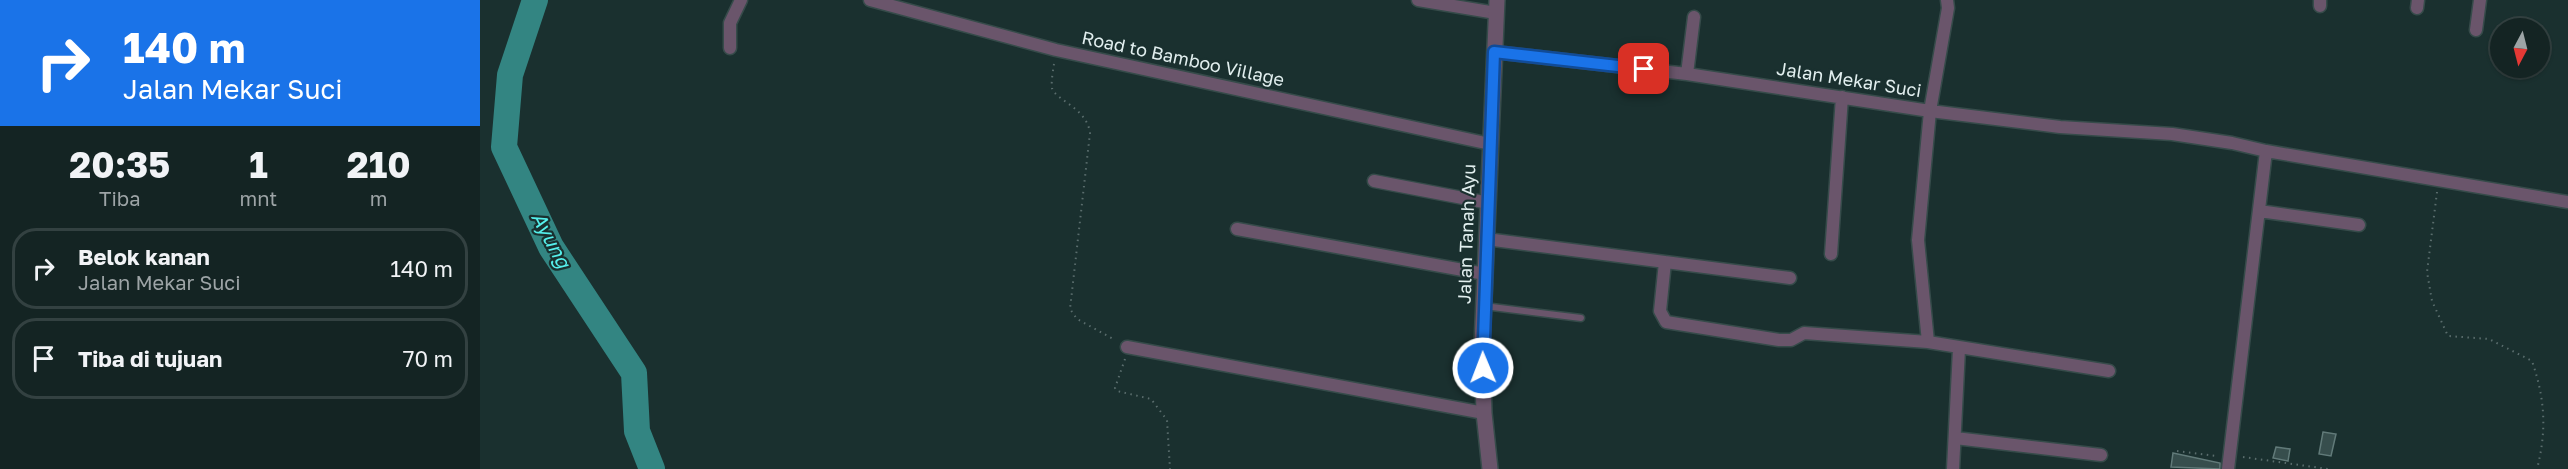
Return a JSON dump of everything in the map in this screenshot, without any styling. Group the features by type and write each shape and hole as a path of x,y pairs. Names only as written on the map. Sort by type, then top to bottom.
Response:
{"street":[{"path":"730,48 730,23 741,0"},
{"name":"Road to Bamboo Village","path":"870,0 1056,50 1490,144"},
{"path":"1418,0 1496,7"},
{"path":"1947,0 1948,8 1930,111 2060,127 2172,135 2232,143 2266,151 2568,202"},
{"path":"2476,30 2480,0"},
{"name":"Jalan Tanah Ayu","path":"1490,469 1484,413 1484,306 1496,7"},
{"path":"1687,74 1694,17"},
{"name":"Jalan Mekar Suci","path":"1494,52 1687,74 1930,111 1918,240 1928,342"},
{"path":"1831,254 1842,97"},
{"path":"2229,464 2266,151"},
{"path":"1374,181 1489,203"},
{"path":"2259,211 2358,225"},
{"path":"1237,230 1485,273"},
{"path":"1486,239 1790,278"},
{"path":"1665,262 1660,311 1666,322 1779,340 1791,340 1804,333 1928,342 1959,349 2109,371"},
{"path":"1127,347 1484,413"},
{"path":"1953,469 1959,349"},
{"path":"1955,438 2101,455"}],"lane":[{"path":"1484,306 1581,318"}],"path":[{"path":"1056,50 1053,90 1073,105 1089,126 1090,133 1070,309 1077,319 1127,347 1115,388 1118,391 1151,399 1167,420 1170,469"},
{"path":"2438,179 2427,272 2432,301 2448,336 2489,339 2532,361 2541,388 2544,443 2537,469"},
{"path":"2177,451 2229,464 2248,457 2328,469"}],"building":[{"path":"2323,432 2336,434 2331,456 2319,454"},
{"path":"2276,447 2290,449 2288,461 2273,458"},
{"path":"2173,453 2220,463 2220,469 2171,467"}],"waterway":[{"name":"Ayung","path":"535,0 510,75 504,147 551,247 634,373 637,431 652,469"}],"route":[{"path":"1483,368 1494,52 1644,69"}]}
